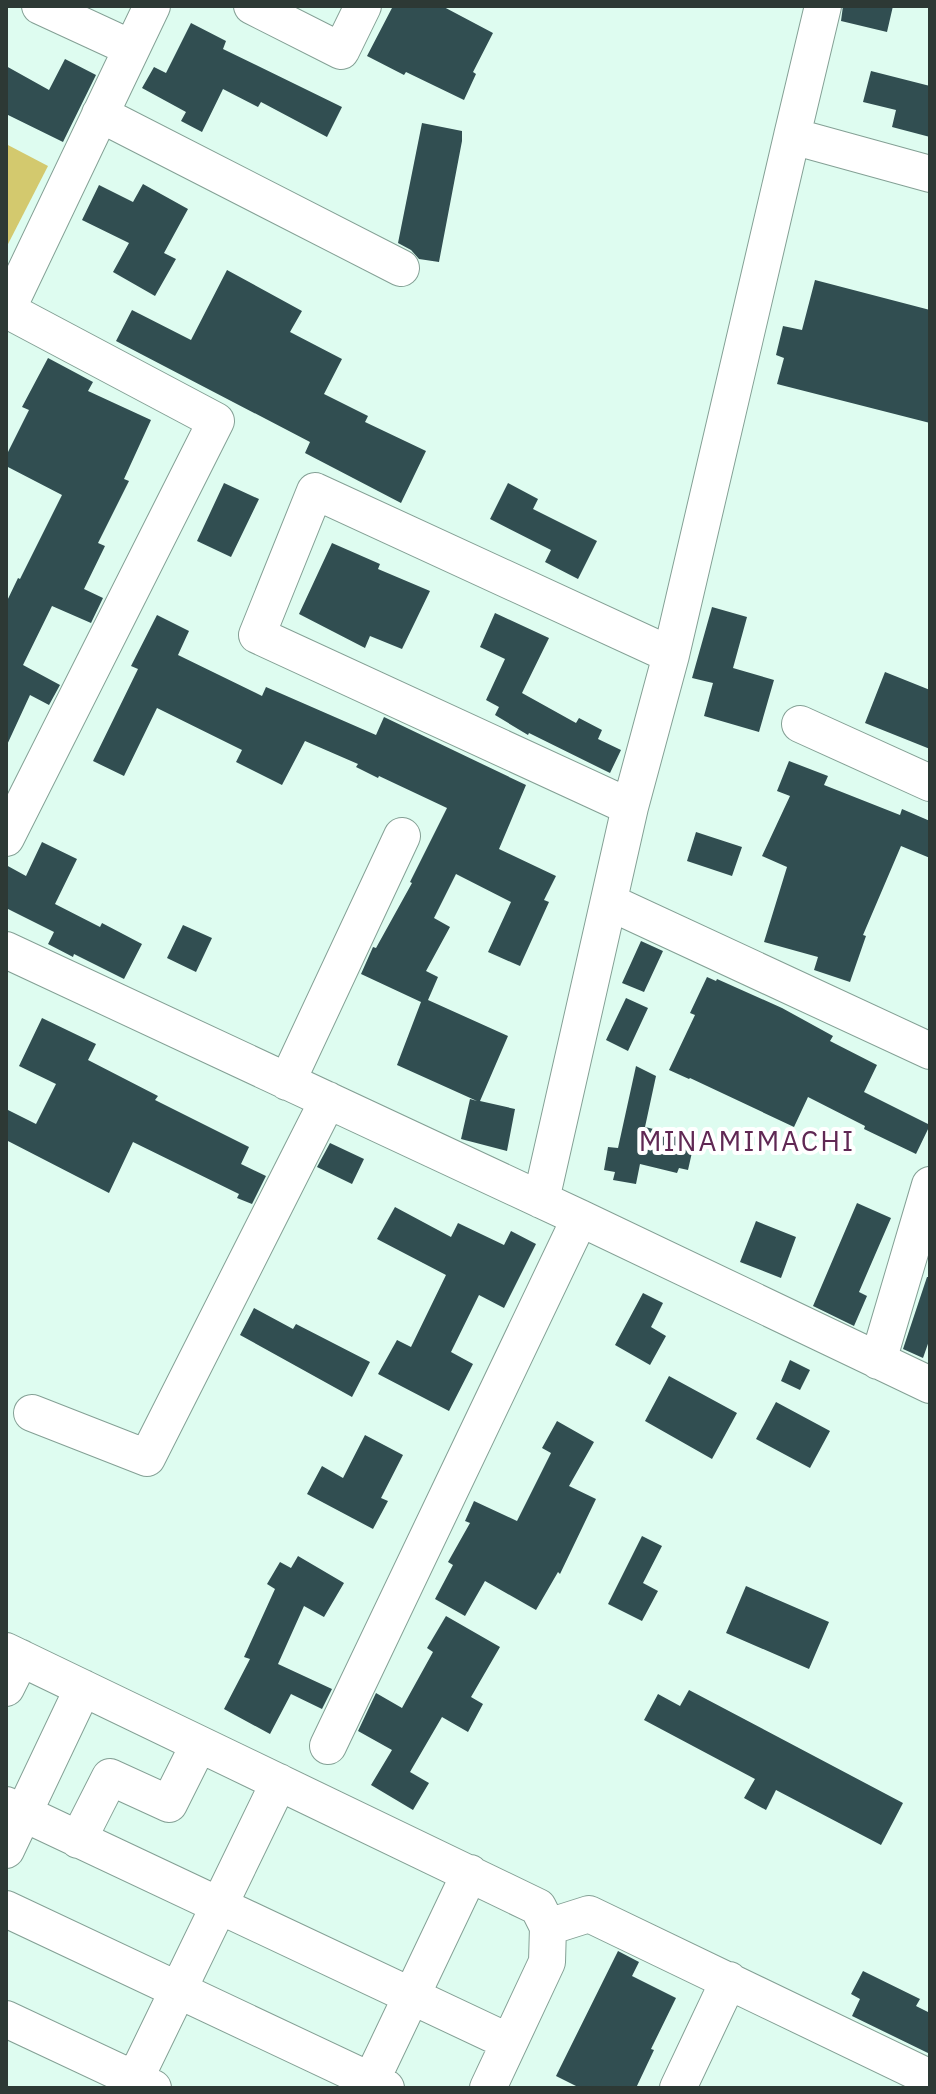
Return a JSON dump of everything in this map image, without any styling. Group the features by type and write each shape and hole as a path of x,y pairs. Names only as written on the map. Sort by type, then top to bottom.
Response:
{"street":[{"path":"40,6 131,48"},
{"path":"6,838 216,421 7,311 152,6"},
{"path":"252,6 341,51 363,6"},
{"path":"541,1200 630,807 671,655 823,6"},
{"path":"100,114 401,268"},
{"path":"792,136 930,174"},
{"path":"630,807 257,635 315,491 671,655"},
{"path":"800,724 930,783"},
{"path":"287,1082 402,836"},
{"path":"609,902 930,1051"},
{"path":"6,950 930,1385"},
{"path":"32,1413 147,1458 328,1100"},
{"path":"878,1361 930,1185"},
{"path":"328,1746 580,1218"},
{"path":"11,1666 83,1688 538,1907 548,1927 547,1962 488,2088"},
{"path":"6,1850 15,1810 83,1688"},
{"path":"78,1840 110,1777 169,1804 199,1744"},
{"path":"6,2019 144,2084 178,1990 279,1782"},
{"path":"15,1810 509,2042"},
{"path":"6,1909 378,2084 411,1996 470,1873"},
{"path":"548,1927 589,1914 930,2078"},
{"path":"678,2088 729,1980"}],"shaded area":[{"path":"6,144 48,166 6,248"}],"building":[{"path":"393,6 442,6 493,33 473,72 476,74 464,100 367,56"},
{"path":"843,6 893,6 887,32 841,21"},
{"path":"191,23 226,41 223,49 342,107 327,137 261,102 258,107 223,89 202,132 181,121 186,112 142,88 154,67 166,73"},
{"path":"65,59 96,75 63,142 6,114 6,66 49,90"},
{"path":"871,71 930,86 930,137 892,127 896,110 863,102"},
{"path":"422,123 462,131 439,262 419,259 398,243"},
{"path":"143,184 188,209 164,253 176,259 155,296 113,272 129,243 82,220 99,185 133,202"},
{"path":"227,270 302,311 290,332 342,359 324,394 368,416 365,422 426,451 401,503 305,453 310,442 116,341 132,310 191,340"},
{"path":"815,280 930,310 930,423 777,384 784,358 776,355 783,326 802,330"},
{"path":"48,358 93,382 88,391 151,420 124,479 129,481 98,543 105,546 84,589 103,598 91,623 52,606 23,665 60,685 49,705 30,695 6,747 6,603 62,495 6,466 6,456 29,410 22,407"},
{"path":"224,483 259,499 231,557 197,541"},
{"path":"508,483 538,499 533,509 597,541 578,579 545,562 551,550 490,519"},
{"path":"332,543 380,564 378,569 430,591 402,649 370,636 365,648 299,614"},
{"path":"712,607 747,617 733,668 774,680 759,732 704,716 713,683 692,678"},
{"path":"495,613 549,638 522,693 576,723 579,718 602,730 598,739 621,750 610,773 528,735 495,715 499,707 486,700 505,659 480,647"},
{"path":"157,615 189,631 178,655 262,696 266,687 376,735 384,717 526,785 499,849 556,876 544,900 549,902 520,966 488,952 511,902 456,874 434,918 450,927 426,971 438,977 428,1000 508,1036 480,1101 515,1109 507,1151 461,1139 470,1099 477,1101 397,1065 421,1002 361,974 373,947 376,948 412,883 447,808 305,741 282,785 236,762 242,750 157,708 124,776 93,761 138,669 131,666"},
{"path":"885,672 930,690 930,749 865,723"},
{"path":"789,761 828,776 824,785 900,815 902,809 930,821 930,858 901,846 863,935 866,936 850,982 814,970 818,957 764,942 787,867 762,856 790,796 777,791"},
{"path":"696,832 742,847 732,876 687,861"},
{"path":"42,842 77,859 55,904 142,944 124,979 48,944 54,932 6,908 6,865 26,876"},
{"path":"183,925 212,938 196,972 167,958"},
{"path":"641,941 663,951 644,992 622,983"},
{"path":"707,977 782,1008 833,1036 830,1041 877,1065 864,1092 930,1125 916,1154 808,1097 794,1127 669,1070 695,1015 690,1013"},
{"path":"626,998 648,1008 628,1051 606,1040"},
{"path":"42,1018 96,1044 88,1060 158,1096 155,1100 249,1147 241,1164 266,1176 252,1204 237,1198 239,1194 133,1142 109,1193 6,1140 6,1109 36,1124 56,1084 19,1066"},
{"path":"636,1066 656,1076 645,1127 695,1139 688,1170 679,1168 677,1173 640,1164 636,1184 613,1180 615,1172 604,1170 608,1147 618,1148"},
{"path":"330,1143 364,1159 352,1184 317,1167"},
{"path":"857,1203 891,1218 859,1292 867,1296 854,1326 813,1306"},
{"path":"395,1207 451,1237 458,1223 504,1245 511,1231 536,1244 504,1308 479,1295 451,1352 473,1364 449,1411 378,1374 397,1340 411,1347 446,1275 377,1239"},
{"path":"756,1221 796,1237 781,1278 740,1262"},
{"path":"927,1277 930,1277 930,1338 923,1358 903,1349"},
{"path":"643,1293 663,1303 651,1327 666,1336 650,1365 615,1345"},
{"path":"254,1308 293,1329 296,1324 370,1362 352,1397 240,1335"},
{"path":"790,1360 810,1370 800,1390 781,1381"},
{"path":"669,1376 737,1413 712,1459 645,1421"},
{"path":"776,1402 830,1431 810,1468 756,1439"},
{"path":"557,1421 594,1442 569,1486 596,1499 560,1574 558,1572 536,1610 485,1581 465,1616 435,1599 453,1565 448,1562 470,1523 465,1521 474,1501 517,1521 551,1453 542,1448"},
{"path":"365,1435 403,1455 381,1498 388,1501 373,1529 307,1494 322,1466 343,1478"},
{"path":"642,1536 662,1546 643,1583 658,1591 642,1621 608,1604"},
{"path":"298,1556 344,1583 324,1617 304,1606 278,1664 332,1689 322,1709 291,1694 270,1734 224,1709 250,1659 244,1657 275,1589 267,1584 280,1562 291,1568"},
{"path":"746,1586 829,1622 809,1669 726,1633"},
{"path":"446,1616 500,1647 471,1697 483,1704 468,1732 442,1717 410,1772 429,1783 413,1810 371,1785 392,1750 358,1731 376,1693 402,1708 433,1652 427,1648"},
{"path":"689,1690 903,1803 881,1845 776,1790 766,1810 744,1798 755,1779 644,1720 658,1694 680,1706"},
{"path":"618,1951 639,1962 632,1976 676,1998 636,2088 580,2088 556,2076"},
{"path":"863,1971 920,1999 916,2006 930,2013 930,2054 852,2016 860,1999 851,1994"}],"district":[{"name":"MINAMIMACHI","path":"747,1141"}]}
